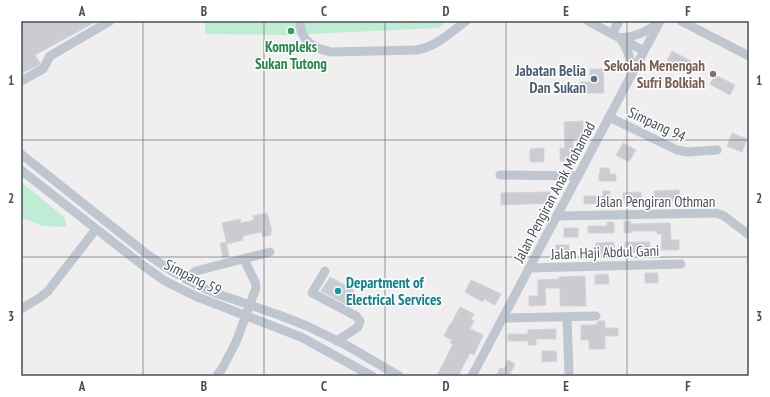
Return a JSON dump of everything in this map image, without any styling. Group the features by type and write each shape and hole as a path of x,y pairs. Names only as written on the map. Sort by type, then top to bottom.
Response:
{"street":[{"path":"21,80 43,69 50,56 110,21"},
{"path":"300,21 303,36 310,44 331,52 417,50 427,48 436,44 466,21"},
{"path":"588,21 644,52"},
{"path":"619,21 616,36 629,53 632,63 632,74"},
{"path":"681,21 749,56"},
{"path":"616,36 631,37 641,34 659,22"},
{"name":"Jalan Pengiran Anak Mohamad","path":"472,376 659,22"},
{"name":"Simpang 94","path":"609,117 683,152 717,150"},
{"name":"Simpang 59","path":"21,154 148,255 172,271 199,286 216,293 307,326 338,341 399,376"},
{"name":"Simpang 59","path":"21,170 165,281 195,296 301,337 372,376"},
{"path":"500,175 578,176"},
{"name":"Jalan Pengiran Othman","path":"557,216 716,213 724,216 749,236"},
{"path":"21,309 41,297 48,290 96,229"},
{"name":"Simpang 59","path":"186,279 196,271 270,252"},
{"path":"218,376 236,342 256,288 244,259"},
{"name":"Jalan Haji Abdul Gani","path":"529,268 681,264"},
{"path":"325,271 312,293 356,316 360,321 358,327 338,341"},
{"path":"503,318 596,316"},
{"path":"567,317 569,373"}],"green space":[{"name":"Kompleks Sukan Tutong","path":"205,21 448,21 439,28 287,35 205,34"},
{"path":"21,182 64,217 67,227 43,226 22,218 21,260"}],"building":[{"path":"21,21 97,21 35,55 40,63 39,65 21,74"},
{"path":"672,51 691,61 686,71 667,61"},
{"name":"Jabatan Belia Dan Sukan","path":"590,69 603,69 604,93 580,93 580,82 590,82"},
{"path":"715,75 735,85 730,95 710,84"},
{"path":"583,121 583,139 573,139 573,161 560,161 560,148 565,148 564,122"},
{"path":"732,133 747,139 742,152 727,146"},
{"path":"623,143 636,150 629,162 616,155"},
{"path":"544,148 544,162 530,162 530,149"},
{"path":"600,168 609,168 610,174 616,174 616,181 599,181"},
{"path":"679,190 680,200 655,201 654,191"},
{"path":"603,191 610,191 610,206 603,206 603,203 584,204 584,196 603,196"},
{"path":"550,192 550,203 501,205 501,193"},
{"path":"641,192 641,199 631,199 631,205 625,205 623,193"},
{"path":"267,213 272,231 270,231 271,235 263,237 261,232 243,236 243,240 227,244 222,223 240,219 241,223 254,220 253,216"},
{"path":"624,221 630,221 631,224 670,223 671,240 679,240 679,250 661,250 662,234 657,234 657,231 631,231 631,233 624,233"},
{"path":"607,222 614,222 614,233 588,233 588,226 607,226"},
{"path":"564,228 578,228 578,237 564,237"},
{"path":"226,242 229,256 223,258 220,243"},
{"path":"614,242 614,249 605,249 605,255 599,256 599,250 596,250 596,243"},
{"path":"625,242 650,242 650,252 625,253"},
{"path":"556,245 569,245 569,254 556,255"},
{"path":"645,273 658,273 658,283 645,283"},
{"path":"608,274 609,284 595,284 595,275"},
{"path":"585,276 586,306 560,306 560,288 545,288 546,305 529,306 529,296 538,296 538,280 559,279 559,277"},
{"name":"Department of Electrical Services","path":"330,277 354,290 347,305 321,291"},
{"path":"471,280 501,294 495,305 484,299 483,302 465,292"},
{"path":"460,307 474,314 471,319 474,321 470,329 483,335 474,355 470,353 458,376 437,376 453,344 450,343 452,340 444,336"},
{"path":"598,321 605,321 605,328 618,328 618,336 605,336 605,349 589,349 589,340 581,340 581,325 597,325"},
{"path":"556,329 556,339 536,339 536,345 528,345 528,341 508,341 508,334 528,334 528,330"},
{"path":"542,351 556,351 557,361 542,362"},
{"path":"508,360 515,364 509,376 503,374 502,376 496,376 500,368 504,369"}],"place":[{"name":"Kompleks Sukan Tutong","path":"291,31"},
{"name":"Sekolah Menengah Sufri Bolkiah","path":"713,74"},
{"name":"Jabatan Belia Dan Sukan","path":"594,79"},
{"name":"Department of Electrical Services","path":"338,291"}]}
